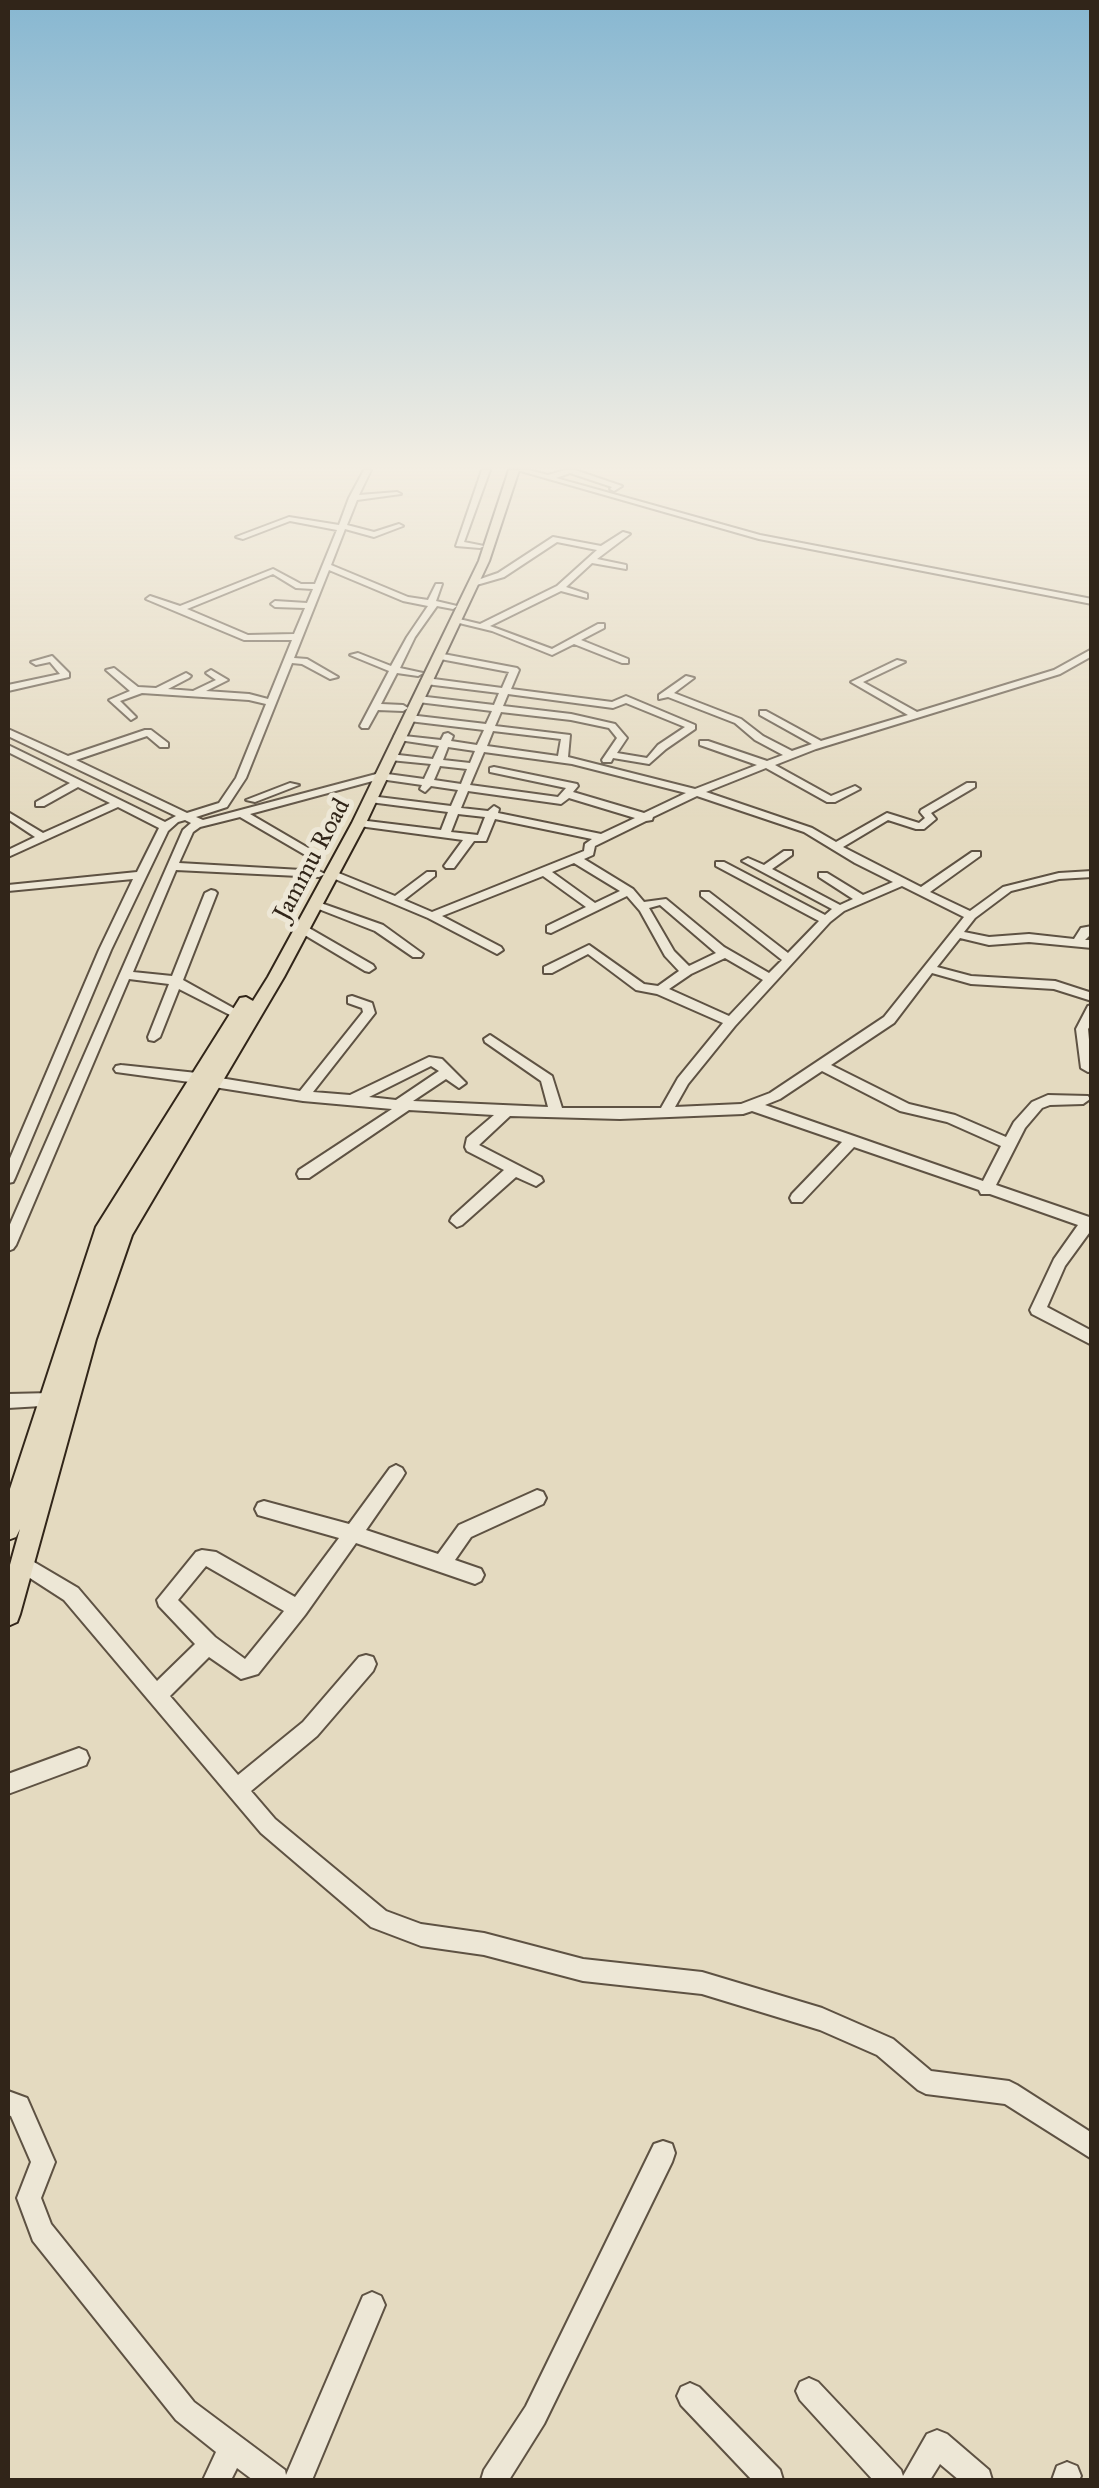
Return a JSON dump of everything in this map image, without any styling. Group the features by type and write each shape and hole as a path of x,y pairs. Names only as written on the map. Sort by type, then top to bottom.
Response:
{"main road":[{"path":"8,1529 106,1227 205,1080 238,1014 325,874 373,777 391,709 452,586"},
{"name":"Jammu Road","path":"8,1614 85,1339 122,1234 205,1080 302,928 325,874 359,823 370,800 373,777 390,757 399,736 391,709 418,699 409,673 438,656 442,608 469,586"}],"street":[{"path":"180,609 232,586"},
{"path":"222,806 242,778 318,587 301,586"},
{"path":"376,586 552,652 601,626"},
{"path":"365,726 391,709 442,608 439,586"},
{"path":"1011,586 1092,602"},
{"path":"482,626 560,588 584,596"},
{"path":"150,599 247,638 298,637"},
{"path":"275,604 310,606"},
{"path":"577,642 625,661"},
{"path":"432,916 498,886 512,886 589,853 589,845 696,792 820,744 1057,672 1092,652"},
{"path":"355,655 409,673 470,686 613,706 625,699 692,726 662,747 649,762 611,755"},
{"path":"438,656 514,669 445,833"},
{"path":"8,688 50,680 67,674 52,660 40,665 50,680"},
{"path":"289,660 303,661 333,678"},
{"path":"900,662 856,682 916,716"},
{"path":"406,828 483,664"},
{"path":"111,670 139,691"},
{"path":"193,694 224,680 212,673"},
{"path":"156,692 186,676"},
{"path":"517,753 546,678"},
{"path":"646,708 689,678"},
{"path":"130,717 114,700 139,691 249,696 272,703"},
{"path":"667,694 738,721 759,738 792,755"},
{"path":"418,699 615,727 622,738 603,768"},
{"path":"391,709 454,723 568,738 563,760"},
{"path":"763,714 820,744"},
{"path":"8,732 182,822 188,830 8,1245"},
{"path":"66,760 148,732 164,744"},
{"path":"399,736 563,760 696,792 808,830 971,916"},
{"path":"704,743 768,765 830,800 855,789"},
{"path":"8,748 118,803 182,822 242,814 373,777 561,802 571,784 494,770"},
{"path":"8,762 21,755"},
{"path":"390,757 472,766"},
{"path":"359,823 483,838 507,772"},
{"path":"40,804 78,783"},
{"path":"8,1178 21,1157 141,875 182,822 294,785"},
{"path":"836,846 886,817 920,826 931,819 924,812 971,785"},
{"path":"568,794 648,818"},
{"path":"370,800 492,816 604,838"},
{"path":"8,854 118,803"},
{"path":"242,814 311,854"},
{"path":"8,815 43,838"},
{"path":"450,866 471,837"},
{"path":"765,868 788,853"},
{"path":"922,892 976,854"},
{"path":"574,858 629,892 642,906 668,953 687,971"},
{"path":"748,861 840,909"},
{"path":"720,864 826,920"},
{"path":"173,866 325,874 432,916 497,950"},
{"path":"545,872 592,906"},
{"path":"395,902 431,874"},
{"path":"752,1106 823,1066 889,1020 971,916 1007,889 1058,876 1092,874"},
{"path":"8,888 141,875"},
{"path":"823,875 863,900"},
{"path":"665,1113 683,1081 731,1022 826,920 840,909 902,882"},
{"path":"551,930 592,906 629,892"},
{"path":"154,1037 211,893"},
{"path":"705,894 789,960"},
{"path":"642,906 662,901 725,953 772,980"},
{"path":"315,904 379,928 417,954"},
{"path":"302,928 368,968"},
{"path":"956,934 989,941 1029,938 1085,943 1085,931 1092,929"},
{"path":"548,970 589,949 640,987 660,990 731,1022"},
{"path":"660,990 687,971 725,953"},
{"path":"930,970 971,980 1055,986 1092,997"},
{"path":"127,974 176,982 238,1014"},
{"path":"303,1096 369,1012 368,1006 352,1000"},
{"path":"1088,1068 1082,1029 1092,1009"},
{"path":"490,1039 547,1079 556,1113"},
{"path":"350,1100 429,1060 459,1083"},
{"path":"823,1066 904,1108 953,1120 1008,1143"},
{"path":"122,1069 303,1096 402,1105 556,1113 665,1113 752,1106 1089,1224 1058,1264 1038,1310 1092,1339"},
{"path":"304,1174 447,1072"},
{"path":"986,1190 1008,1143 1029,1113 1044,1100 1082,1099"},
{"path":"508,1110 471,1145 536,1181"},
{"path":"797,1198 852,1140"},
{"path":"21,1157 43,1157"},
{"path":"457,1221 514,1170"},
{"path":"8,1401 52,1400"},
{"path":"298,1609 210,1558 202,1558 166,1600 208,1644 241,1670 247,1670 298,1609 396,1474"},
{"path":"441,1564 464,1531 537,1498"},
{"path":"264,1509 354,1534 475,1575"},
{"path":"22,1563 70,1594 268,1826 379,1919 421,1935 484,1944 583,1970 702,1982 822,2019 886,2047 932,2084 1009,2094 1092,2147"},
{"path":"156,1696 208,1644"},
{"path":"236,1790 310,1729 366,1664"},
{"path":"8,1784 79,1758"},
{"path":"8,2104 19,2106 43,2162 29,2198 42,2232 186,2411 276,2480"},
{"path":"494,2480 535,2415 663,2154"},
{"path":"298,2480 372,2305"},
{"path":"809,2391 892,2480"},
{"path":"690,2396 770,2480"},
{"path":"914,2480 937,2444 979,2480"},
{"path":"216,2480 234,2450"}]}
